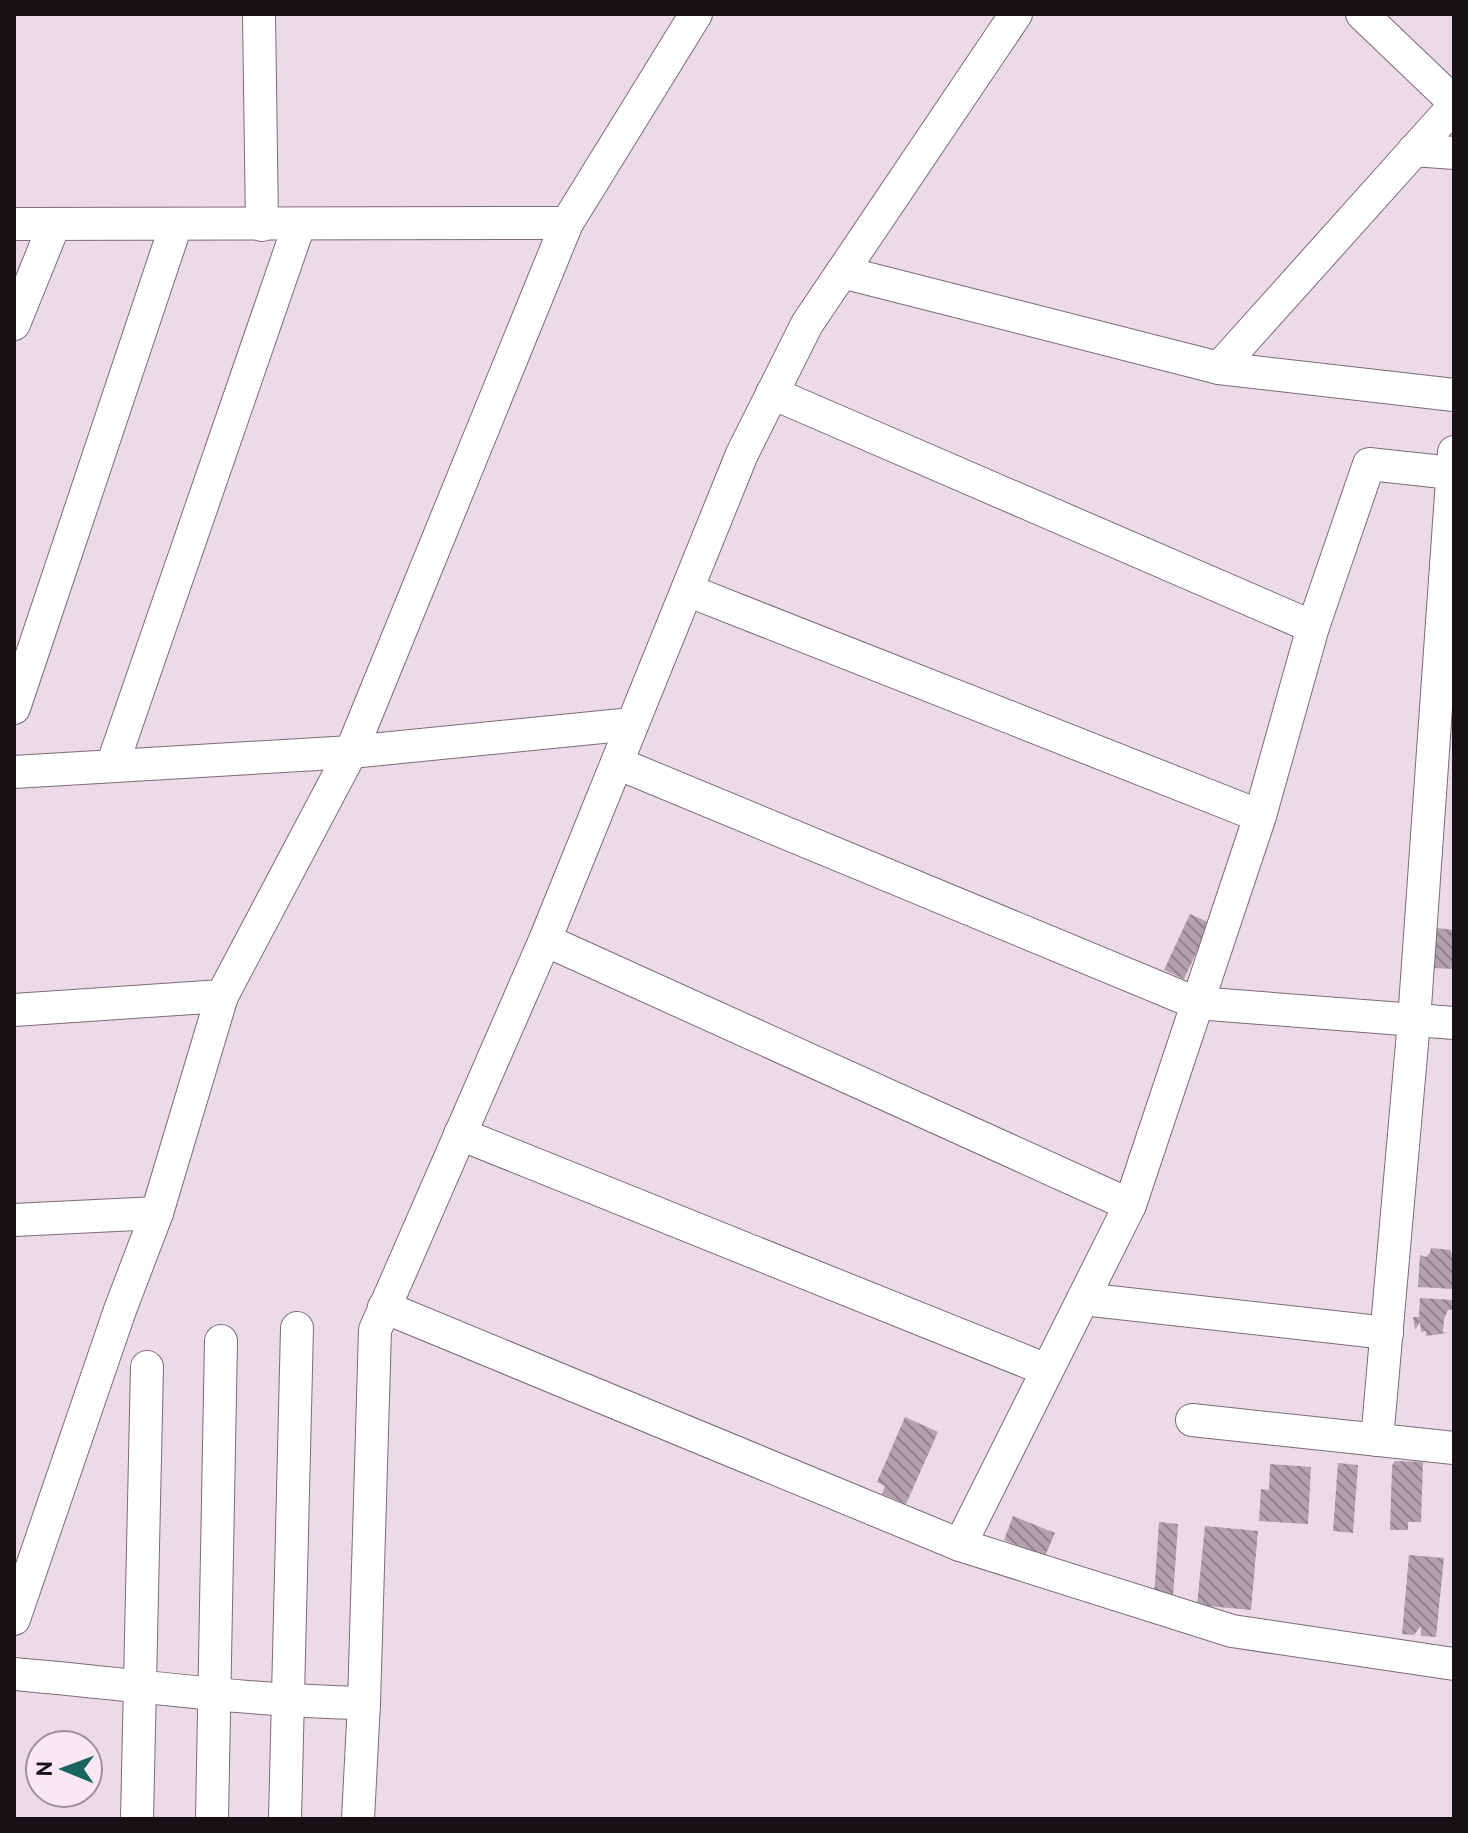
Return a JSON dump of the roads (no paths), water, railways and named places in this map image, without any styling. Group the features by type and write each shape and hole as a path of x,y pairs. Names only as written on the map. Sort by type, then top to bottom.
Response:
{"street":[{"path":"259,14 262,225"},
{"path":"14,1619 120,1310 157,1213 222,996 351,752 567,223 696,14"},
{"path":"358,1819 375,1330 545,940 742,454 807,324 1016,14"},
{"path":"1219,368 1454,104 1362,14"},
{"path":"1414,150 1454,153"},
{"path":"14,224 567,223"},
{"path":"14,324 54,225"},
{"path":"14,708 176,225"},
{"path":"112,766 299,225"},
{"path":"842,272 1219,368 1454,395"},
{"path":"772,393 1313,627"},
{"path":"960,1545 1130,1205 1260,816 1313,627 1369,464 1453,462 1414,1021 1377,1440"},
{"path":"687,590 1260,816"},
{"path":"14,772 351,752 632,724"},
{"path":"617,763 1196,1003 1454,1023"},
{"path":"545,940 1130,1205"},
{"path":"14,1010 222,996"},
{"path":"460,1134 1047,1370"},
{"path":"14,1220 157,1213"},
{"path":"1083,1299 1387,1333"},
{"path":"384,1307 960,1545 1232,1631 1454,1664"},
{"path":"285,1819 297,1328"},
{"path":"212,1819 221,1341"},
{"path":"137,1819 147,1367"},
{"path":"1192,1420 1454,1448"},
{"path":"14,1674 288,1702 364,1703"}]}
